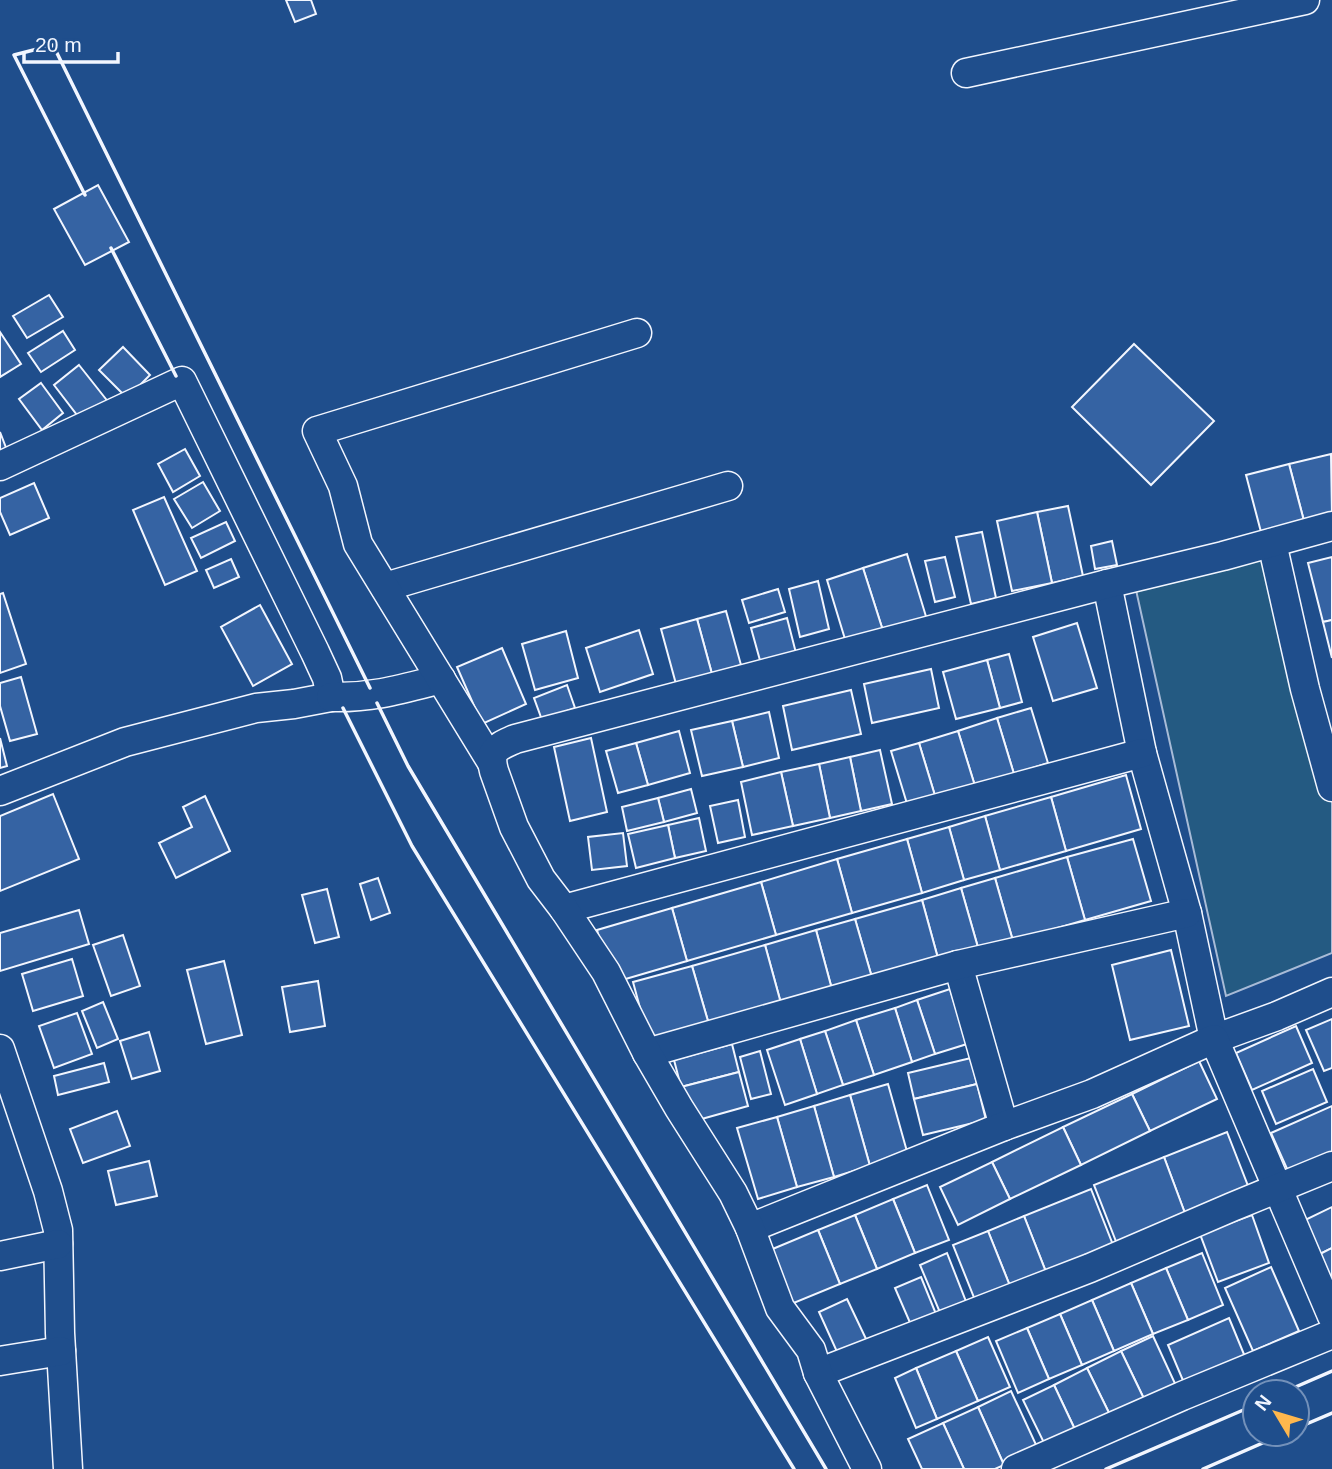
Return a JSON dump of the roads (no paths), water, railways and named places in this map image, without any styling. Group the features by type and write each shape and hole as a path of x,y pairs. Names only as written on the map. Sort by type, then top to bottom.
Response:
{"street":[{"path":"966,72 1305,0"},
{"path":"637,333 317,431 343,486 358,544 491,761 514,827 541,879 565,909 606,972 647,1053 733,1193 750,1228 780,1308 811,1350 818,1373 867,1469"},
{"path":"0,466 182,381 315,652 327,678 331,697"},
{"path":"385,587 728,486"},
{"path":"491,761 496,748 515,739 1332,526"},
{"path":"1272,543 1305,689 1332,787"},
{"path":"1107,583 1143,753 1187,913 1214,1039 1332,1316"},
{"path":"0,791 125,742 256,708 331,697 378,695 441,679"},
{"path":"565,909 1143,753"},
{"path":"647,1053 958,965 1187,913"},
{"path":"958,965 1004,1126"},
{"path":"750,1228 1004,1126 1092,1094 1214,1039 1332,992"},
{"path":"0,1049 48,1191 58,1230 68,1469"},
{"path":"818,1373 1090,1268 1332,1166"},
{"path":"0,1256 58,1244"},
{"path":"1016,1469 1332,1334"},
{"path":"0,1361 61,1350"}]}
